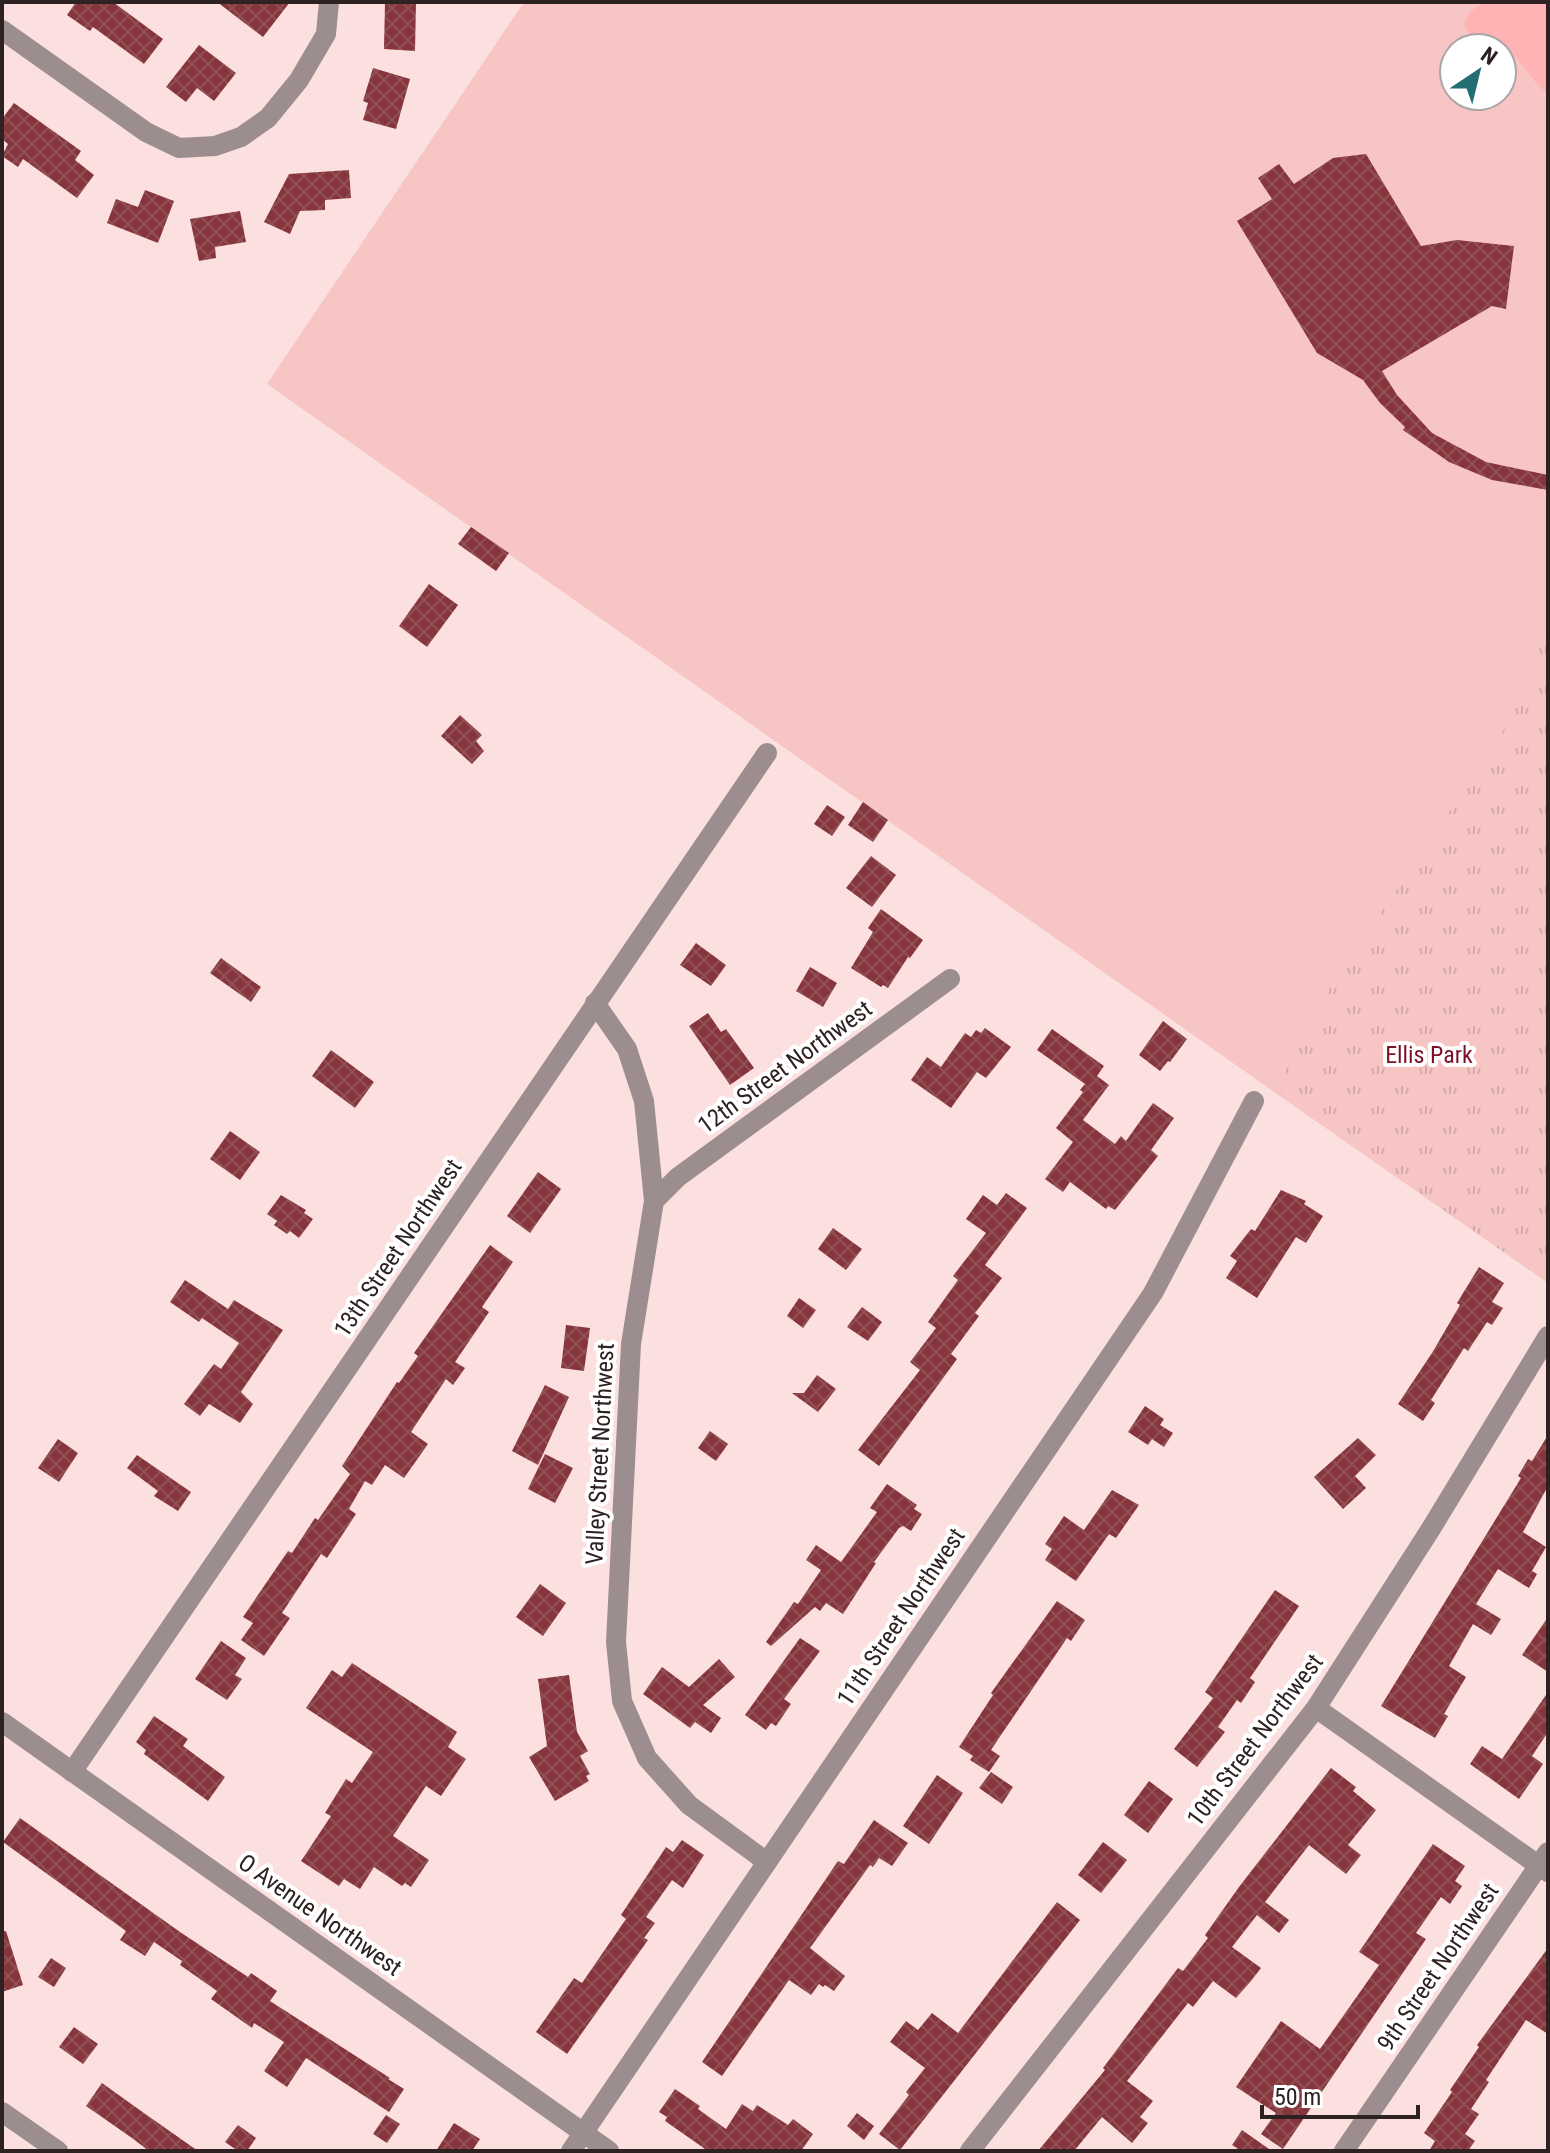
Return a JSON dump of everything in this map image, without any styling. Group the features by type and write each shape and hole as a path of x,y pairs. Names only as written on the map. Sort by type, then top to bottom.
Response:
{"street":[{"path":"2,30 146,132 179,148 215,146 241,137 268,118 299,80 326,34 329,2"},
{"name":"13th Street Northwest","path":"72,1772 767,753"},
{"name":"12th Street Northwest","path":"654,1201 678,1177 950,979"},
{"name":"Valley Street Northwest","path":"595,1003 627,1049 644,1101 654,1201 640,1277 631,1353 616,1642 622,1701 647,1758 689,1805 767,1862"},
{"name":"11th Street Northwest","path":"571,2151 1153,1293 1254,1101"},
{"name":"10th Street Northwest","path":"970,2151 1316,1708 1432,1527 1548,1336"},
{"path":"1316,1708 1545,1863"},
{"name":"O Avenue Northwest","path":"2,1722 609,2151"},
{"name":"9th Street Northwest","path":"1344,2151 1545,1863"},
{"path":"2,2112 58,2151"}],"green space":[{"path":"524,2 1548,2 1548,625 1501,735 1285,1054 1287,1101 267,384"},
{"name":"Ellis Park","path":"1548,625 1548,1283 1287,1101 1285,1054 1501,735"}],"shaded area":[{"path":"1486,2 1548,2 1548,94 1518,60 1518,32 1468,32 1465,22 1475,8"}],"building":[{"path":"76,2 113,2 163,39 144,64 93,27 90,31 67,15"},
{"path":"217,2 290,2 263,37"},
{"path":"385,2 416,2 415,51 384,49"},
{"path":"199,45 236,73 214,101 197,88 186,102 166,87"},
{"path":"373,68 410,79 396,129 363,120 368,103 363,101"},
{"path":"14,103 81,151 75,160 94,175 77,198 23,159 18,167 2,156 8,144 2,139 2,119"},
{"path":"1366,154 1421,246 1457,240 1514,246 1506,309 1492,306 1382,371 1397,395 1432,433 1486,462 1548,475 1548,490 1492,480 1449,462 1403,430 1405,427 1380,403 1363,380 1317,353 1237,221 1272,199 1258,178 1279,164 1294,184 1333,158"},
{"path":"349,170 351,198 325,200 325,210 300,211 290,234 264,222 289,174"},
{"path":"145,190 174,201 158,243 107,223 116,199 138,207"},
{"path":"240,211 246,242 215,247 216,258 199,261 190,219"},
{"path":"471,527 509,553 496,571 458,544"},
{"path":"429,584 458,605 427,647 399,626"},
{"path":"460,715 482,735 476,741 484,751 472,764 441,736"},
{"path":"863,802 888,820 873,842 848,825"},
{"path":"827,805 845,817 832,836 814,824"},
{"path":"871,856 896,875 872,907 846,888"},
{"path":"881,909 923,940 888,988 881,987 851,968 873,932 868,928"},
{"path":"696,943 726,965 711,986 680,965"},
{"path":"221,958 261,987 251,1002 210,973"},
{"path":"810,967 837,983 823,1007 796,991"},
{"path":"708,1013 721,1032 726,1029 754,1068 730,1085 689,1026"},
{"path":"1163,1021 1187,1039 1160,1071 1139,1055"},
{"path":"985,1028 1011,1047 986,1078 977,1072 951,1108 911,1080 927,1057 941,1067 965,1033 971,1037 976,1030 981,1033"},
{"path":"1052,1029 1104,1066 1097,1076 1109,1085 1083,1120 1115,1144 1121,1136 1126,1141 1153,1103 1174,1118 1151,1150 1158,1156 1115,1210 1108,1206 1106,1209 1070,1182 1063,1192 1045,1179 1073,1142 1056,1128 1083,1092 1080,1090 1085,1084 1037,1050"},
{"path":"331,1050 374,1082 355,1108 312,1076"},
{"path":"230,1131 260,1152 240,1180 210,1159"},
{"path":"538,1172 561,1189 530,1233 507,1216"},
{"path":"1281,1190 1306,1201 1304,1204 1323,1216 1306,1243 1296,1237 1257,1298 1226,1278 1237,1261 1230,1256 1251,1229 1255,1231"},
{"path":"1006,1193 1027,1208 985,1265 1002,1278 975,1313 979,1316 951,1354 957,1359 879,1466 858,1450 920,1370 910,1362 936,1328 928,1322 958,1280 953,1276 986,1233 966,1219 983,1195 997,1205"},
{"path":"281,1195 306,1210 304,1213 313,1219 299,1238 274,1225 277,1221 267,1214"},
{"path":"833,1228 862,1249 846,1270 818,1249"},
{"path":"490,1245 513,1262 482,1307 489,1312 455,1362 465,1368 453,1385 446,1379 411,1432 428,1444 404,1478 385,1465 372,1485 365,1481 349,1509 356,1514 327,1558 321,1554 282,1613 290,1618 264,1656 241,1640 253,1623 243,1617 288,1551 292,1553 350,1474 342,1466 397,1382 418,1356 414,1353"},
{"path":"1479,1267 1504,1283 1492,1302 1503,1308 1492,1325 1487,1322 1468,1351 1464,1348 1431,1400 1435,1403 1423,1421 1398,1404 1432,1353"},
{"path":"185,1280 228,1309 234,1300 283,1330 241,1392 253,1404 240,1423 209,1404 200,1416 184,1404 214,1364 221,1369 239,1343 202,1318 199,1322 170,1302"},
{"path":"799,1298 816,1310 803,1328 787,1316"},
{"path":"862,1307 882,1322 868,1341 847,1327"},
{"path":"566,1325 590,1328 584,1371 561,1368"},
{"path":"817,1375 836,1389 818,1412 792,1393 804,1393"},
{"path":"545,1385 569,1397 538,1465 512,1451"},
{"path":"1145,1406 1164,1419 1160,1425 1173,1433 1164,1447 1152,1439 1148,1445 1128,1432"},
{"path":"710,1431 728,1444 716,1461 698,1448"},
{"path":"1548,1435 1548,1486 1523,1532 1546,1547 1532,1571 1537,1574 1529,1588 1498,1569 1476,1604 1501,1619 1491,1635 1473,1624 1449,1666 1466,1677 1444,1714 1448,1716 1435,1738 1381,1706 1521,1478 1518,1476 1528,1459 1532,1461"},
{"path":"1358,1438 1376,1455 1355,1476 1366,1488 1343,1509 1314,1477"},
{"path":"58,1439 78,1453 59,1482 38,1468"},
{"path":"545,1454 573,1468 555,1503 528,1489"},
{"path":"137,1455 191,1492 178,1511 154,1496 158,1491 127,1468"},
{"path":"887,1484 917,1505 914,1509 922,1514 911,1531 903,1526 899,1528 843,1614 826,1603 820,1611 815,1607 771,1646 766,1642 821,1570 806,1560 816,1545 841,1562 877,1512 870,1508"},
{"path":"1112,1490 1139,1505 1116,1538 1109,1534 1076,1581 1045,1560 1052,1549 1045,1544 1064,1516 1084,1530"},
{"path":"540,1584 566,1603 543,1636 516,1617"},
{"path":"1275,1590 1299,1606 1250,1678 1255,1682 1241,1703 1237,1700 1218,1727 1225,1732 1197,1767 1174,1749 1213,1698 1205,1692"},
{"path":"1057,1601 1085,1620 1071,1641 1067,1638 991,1750 1000,1756 989,1772 970,1760 973,1756 959,1747 993,1695 991,1693"},
{"path":"1548,1617 1548,1672 1522,1655"},
{"path":"800,1638 820,1651 784,1699 791,1704 776,1726 771,1723 766,1730 745,1715"},
{"path":"221,1641 246,1658 235,1675 242,1679 227,1700 195,1679"},
{"path":"719,1659 735,1677 703,1705 721,1718 711,1733 695,1722 690,1728 643,1694 662,1667 689,1687"},
{"path":"352,1663 457,1732 448,1747 466,1759 441,1796 426,1786 393,1836 429,1860 411,1887 405,1883 402,1886 374,1867 360,1889 344,1879 339,1886 301,1861 331,1816 325,1813 346,1779 352,1783 373,1752 306,1708 332,1670 342,1677"},
{"path":"569,1675 577,1732 588,1751 580,1756 590,1774 586,1776 589,1781 555,1801 529,1757 547,1746 538,1679"},
{"path":"1548,1692 1548,1732 1532,1756 1543,1764 1519,1799 1470,1764 1482,1746 1502,1759"},
{"path":"154,1716 188,1739 183,1746 225,1777 208,1801 144,1754 146,1750 136,1742"},
{"path":"1331,1768 1356,1787 1353,1791 1376,1810 1348,1845 1361,1855 1346,1874 1309,1845 1265,1902 1289,1920 1279,1933 1257,1915 1232,1947 1261,1968 1251,1981 1236,1998 1213,1981 1193,2007 1188,2003 1127,2081 1153,2101 1140,2117 1148,2123 1132,2143 1102,2117 1074,2151 1038,2151 1105,2070 1103,2068 1178,1968 1183,1971 1208,1938 1205,1935 1239,1887"},
{"path":"991,1772 1013,1787 1002,1804 979,1788"},
{"path":"937,1775 963,1793 929,1844 903,1826"},
{"path":"1149,1781 1173,1799 1148,1833 1124,1815"},
{"path":"20,1818 180,1932 248,1977 251,1973 277,1991 270,2001 404,2089 389,2112 306,2058 287,2087 264,2071 284,2042 254,2023 252,2028 211,1999 217,1991 154,1942 145,1956 120,1940 126,1931 3,1842"},
{"path":"874,1820 908,1843 892,1866 879,1858 873,1867 870,1865 810,1948 845,1976 834,1991 819,1984 811,1995 789,1980 722,2076 702,2062 838,1861 844,1864"},
{"path":"682,1840 704,1855 683,1888 672,1880 646,1917 655,1923 644,1938 648,1940 567,2054 536,2032 574,1978 582,1983 626,1919 621,1915 666,1847 673,1852"},
{"path":"1103,1842 1127,1860 1101,1893 1078,1875"},
{"path":"1433,1844 1465,1866 1455,1881 1462,1886 1450,1904 1441,1897 1416,1933 1426,1939 1283,2149 1261,2134 1276,2113 1236,2087 1281,2021 1320,2049 1379,1965 1359,1952"},
{"path":"1057,1902 1080,1920 900,2150 879,2134 925,2068 890,2042 906,2021 918,2030 932,2013 958,2033"},
{"path":"2,1931 6,1931 23,1985 2,1992"},
{"path":"1548,1948 1548,2034 1526,2020 1486,2080 1489,2082 1471,2109 1479,2114 1465,2134 1475,2141 1468,2151 1429,2151 1435,2141 1424,2133 1452,2092 1450,2090 1479,2047 1477,2045"},
{"path":"51,1958 66,1968 54,1987 38,1977"},
{"path":"74,2027 98,2044 83,2064 59,2047"},
{"path":"102,2083 198,2151 149,2151 86,2106"},
{"path":"675,2089 726,2129 742,2104 753,2111 757,2105 788,2125 793,2119 813,2134 801,2151 708,2151 665,2121 667,2117 659,2112"},
{"path":"857,2113 874,2126 864,2140 847,2126"},
{"path":"386,2115 400,2124 387,2143 373,2134"},
{"path":"454,2123 480,2139 472,2151 436,2151"},
{"path":"238,2125 256,2138 247,2151 238,2151 225,2142"},
{"path":"1242,2130 1272,2151 1241,2151 1232,2145"}]}
